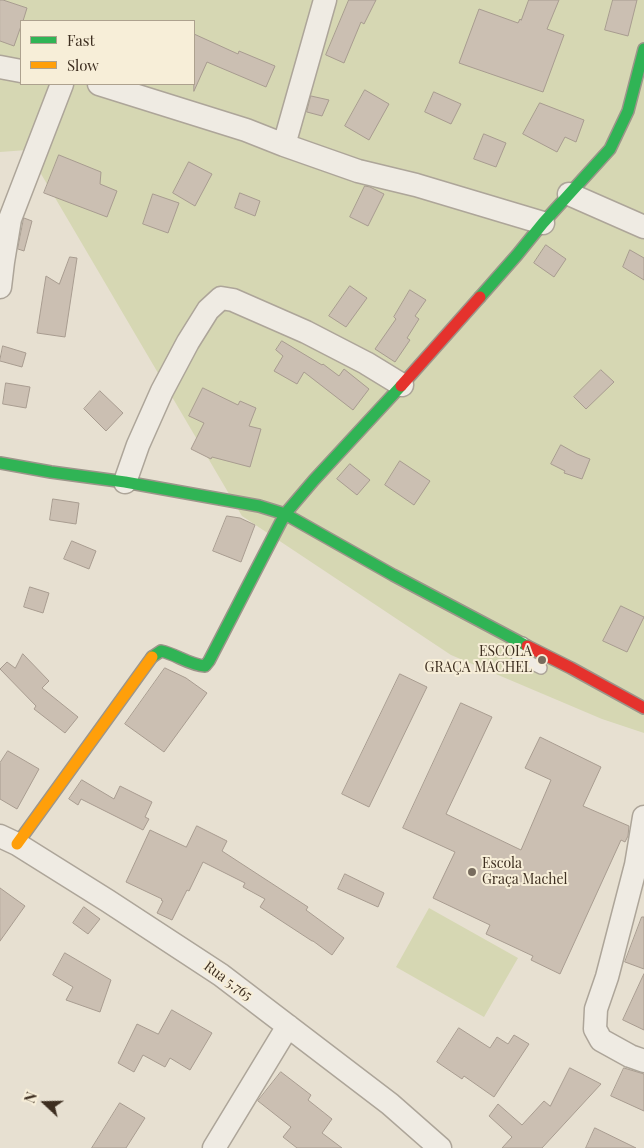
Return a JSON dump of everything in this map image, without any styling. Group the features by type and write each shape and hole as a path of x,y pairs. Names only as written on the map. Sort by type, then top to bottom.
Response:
{"street":[{"path":"284,145 325,0"},
{"path":"8,840 152,657 160,651 169,652 198,666 205,666 284,514 610,149 628,111 644,49"},
{"path":"0,67 20,71"},
{"path":"0,287 10,219 62,85"},
{"path":"102,85 246,130 358,171 543,222"},
{"path":"569,194 644,227"},
{"path":"125,482 138,445 158,400 188,342 208,310 221,298 233,300 306,332 402,384"},
{"path":"0,463 125,482 258,506 284,514 481,622 643,704"},
{"path":"644,817 636,865 607,977 596,1009 595,1029 601,1040 630,1056 644,1061"},
{"name":"Rua 5.765","path":"8,840 108,901 221,975 390,1104 440,1148"},
{"path":"214,1148 288,1026"}],"lane":[{"path":"523,643 517,656 550,672"},
{"path":"566,679 571,668"}],"green space":[{"path":"0,0 644,0 644,733 602,719 451,655 242,516 27,150 0,152"},
{"path":"429,908 518,958 484,1017 396,967"}],"building":[{"path":"0,0 27,8 23,20 20,20 20,29 14,46 0,41"},
{"path":"349,0 376,0 364,24 361,22 344,63 326,55"},
{"path":"529,0 559,0 547,29 564,35 543,92 459,63 479,9 518,23"},
{"path":"613,0 637,0 628,36 605,30"},
{"path":"195,34 238,54 239,51 275,66 266,87 207,62 194,91"},
{"path":"365,90 389,104 369,140 345,126"},
{"path":"434,92 461,104 451,124 425,112"},
{"path":"311,96 329,100 322,116 307,112"},
{"path":"540,103 584,120 576,142 565,137 557,152 523,134"},
{"path":"484,134 506,143 496,167 474,159"},
{"path":"59,155 101,172 100,184 117,191 107,217 44,193"},
{"path":"189,162 212,174 195,206 173,193"},
{"path":"365,186 384,194 368,226 350,217"},
{"path":"240,193 260,201 255,216 235,208"},
{"path":"153,194 179,203 168,233 143,224"},
{"path":"24,218 32,221 24,251 18,249"},
{"path":"546,245 566,259 554,277 534,263"},
{"path":"630,250 644,258 644,280 623,267"},
{"path":"70,257 77,258 65,337 37,333 46,276 59,284"},
{"path":"350,286 367,298 346,327 329,316"},
{"path":"410,290 426,300 415,316 419,319 407,338 410,340 395,362 375,349 396,319 394,317"},
{"path":"282,341 323,364 339,376 344,369 369,389 353,410 304,372 297,384 274,371 283,356 276,350"},
{"path":"3,346 26,353 22,367 0,361"},
{"path":"601,370 614,382 586,409 574,397"},
{"path":"6,383 30,387 26,408 3,404"},
{"path":"203,388 238,405 240,401 256,408 249,426 261,429 250,467 212,457 211,459 191,449 204,423 189,416"},
{"path":"100,391 123,413 106,431 84,409"},
{"path":"561,445 590,459 582,479 564,473 565,471 551,464"},
{"path":"400,461 430,481 414,505 385,485"},
{"path":"350,464 370,480 357,495 337,479"},
{"path":"53,499 79,503 76,524 50,520"},
{"path":"227,516 240,518 255,525 241,562 213,551"},
{"path":"72,541 96,551 89,569 64,559"},
{"path":"30,587 49,593 43,613 24,607"},
{"path":"621,606 644,617 627,652 603,641"},
{"path":"23,654 49,681 42,688 78,717 65,733 34,709 36,706 0,669 7,662 15,668"},
{"path":"165,668 186,678 207,693 164,752 125,724"},
{"path":"400,674 427,687 369,807 342,794"},
{"path":"461,703 492,717 446,814 521,850 551,780 525,768 540,737 601,767 583,806 629,826 628,836 625,842 621,840 560,974 531,960 533,956 486,934 490,925 433,898 455,852 403,828"},
{"path":"8,751 39,769 17,809 0,799 0,763"},
{"path":"82,780 114,799 120,786 152,802 145,817 149,819 143,830 81,799 78,805 69,799"},
{"path":"197,826 227,841 222,851 308,907 306,910 344,938 332,955 260,907 265,899 243,887 245,883 203,862 172,920 157,913 163,901 162,899 126,882 150,830 186,847"},
{"path":"345,874 384,893 378,907 338,889"},
{"path":"0,888 25,906 0,941"},
{"path":"84,907 100,919 88,934 73,923"},
{"path":"642,917 644,917 644,969 625,962"},
{"path":"65,953 111,980 100,1012 66,1000 73,987 53,975"},
{"path":"644,974 644,1030 623,1020"},
{"path":"172,1010 212,1033 190,1070 170,1058 165,1067 143,1055 134,1072 118,1063 137,1024 158,1034"},
{"path":"459,1028 490,1048 497,1037 508,1044 514,1035 529,1044 494,1097 464,1076 462,1079 437,1062"},
{"path":"570,1068 601,1084 542,1148 502,1148 512,1137 489,1116 498,1104 522,1125 544,1101 550,1106"},
{"path":"624,1068 644,1074 644,1111 611,1096"},
{"path":"281,1072 311,1095 308,1100 332,1119 322,1133 342,1148 297,1148 283,1137 291,1127 258,1101"},
{"path":"120,1103 145,1118 126,1148 92,1148"},
{"path":"595,1128 636,1148 586,1148"}],"traffic: fast":[{"path":"480,297 543,223 610,149 628,111 644,49"},
{"path":"152,657 161,651 193,664 205,666 285,514 401,386"},
{"path":"0,463 125,482 259,506 285,514 393,575 527,646"}],"traffic: slow":[{"path":"17,844 152,657"}],"traffic: jam":[{"path":"401,386 480,297"},
{"path":"527,646 644,708"}],"place":[{"name":"ESCOLA GRAÇA MACHEL","path":"542,660"},
{"name":"Escola Graça Machel","path":"472,872"}]}
